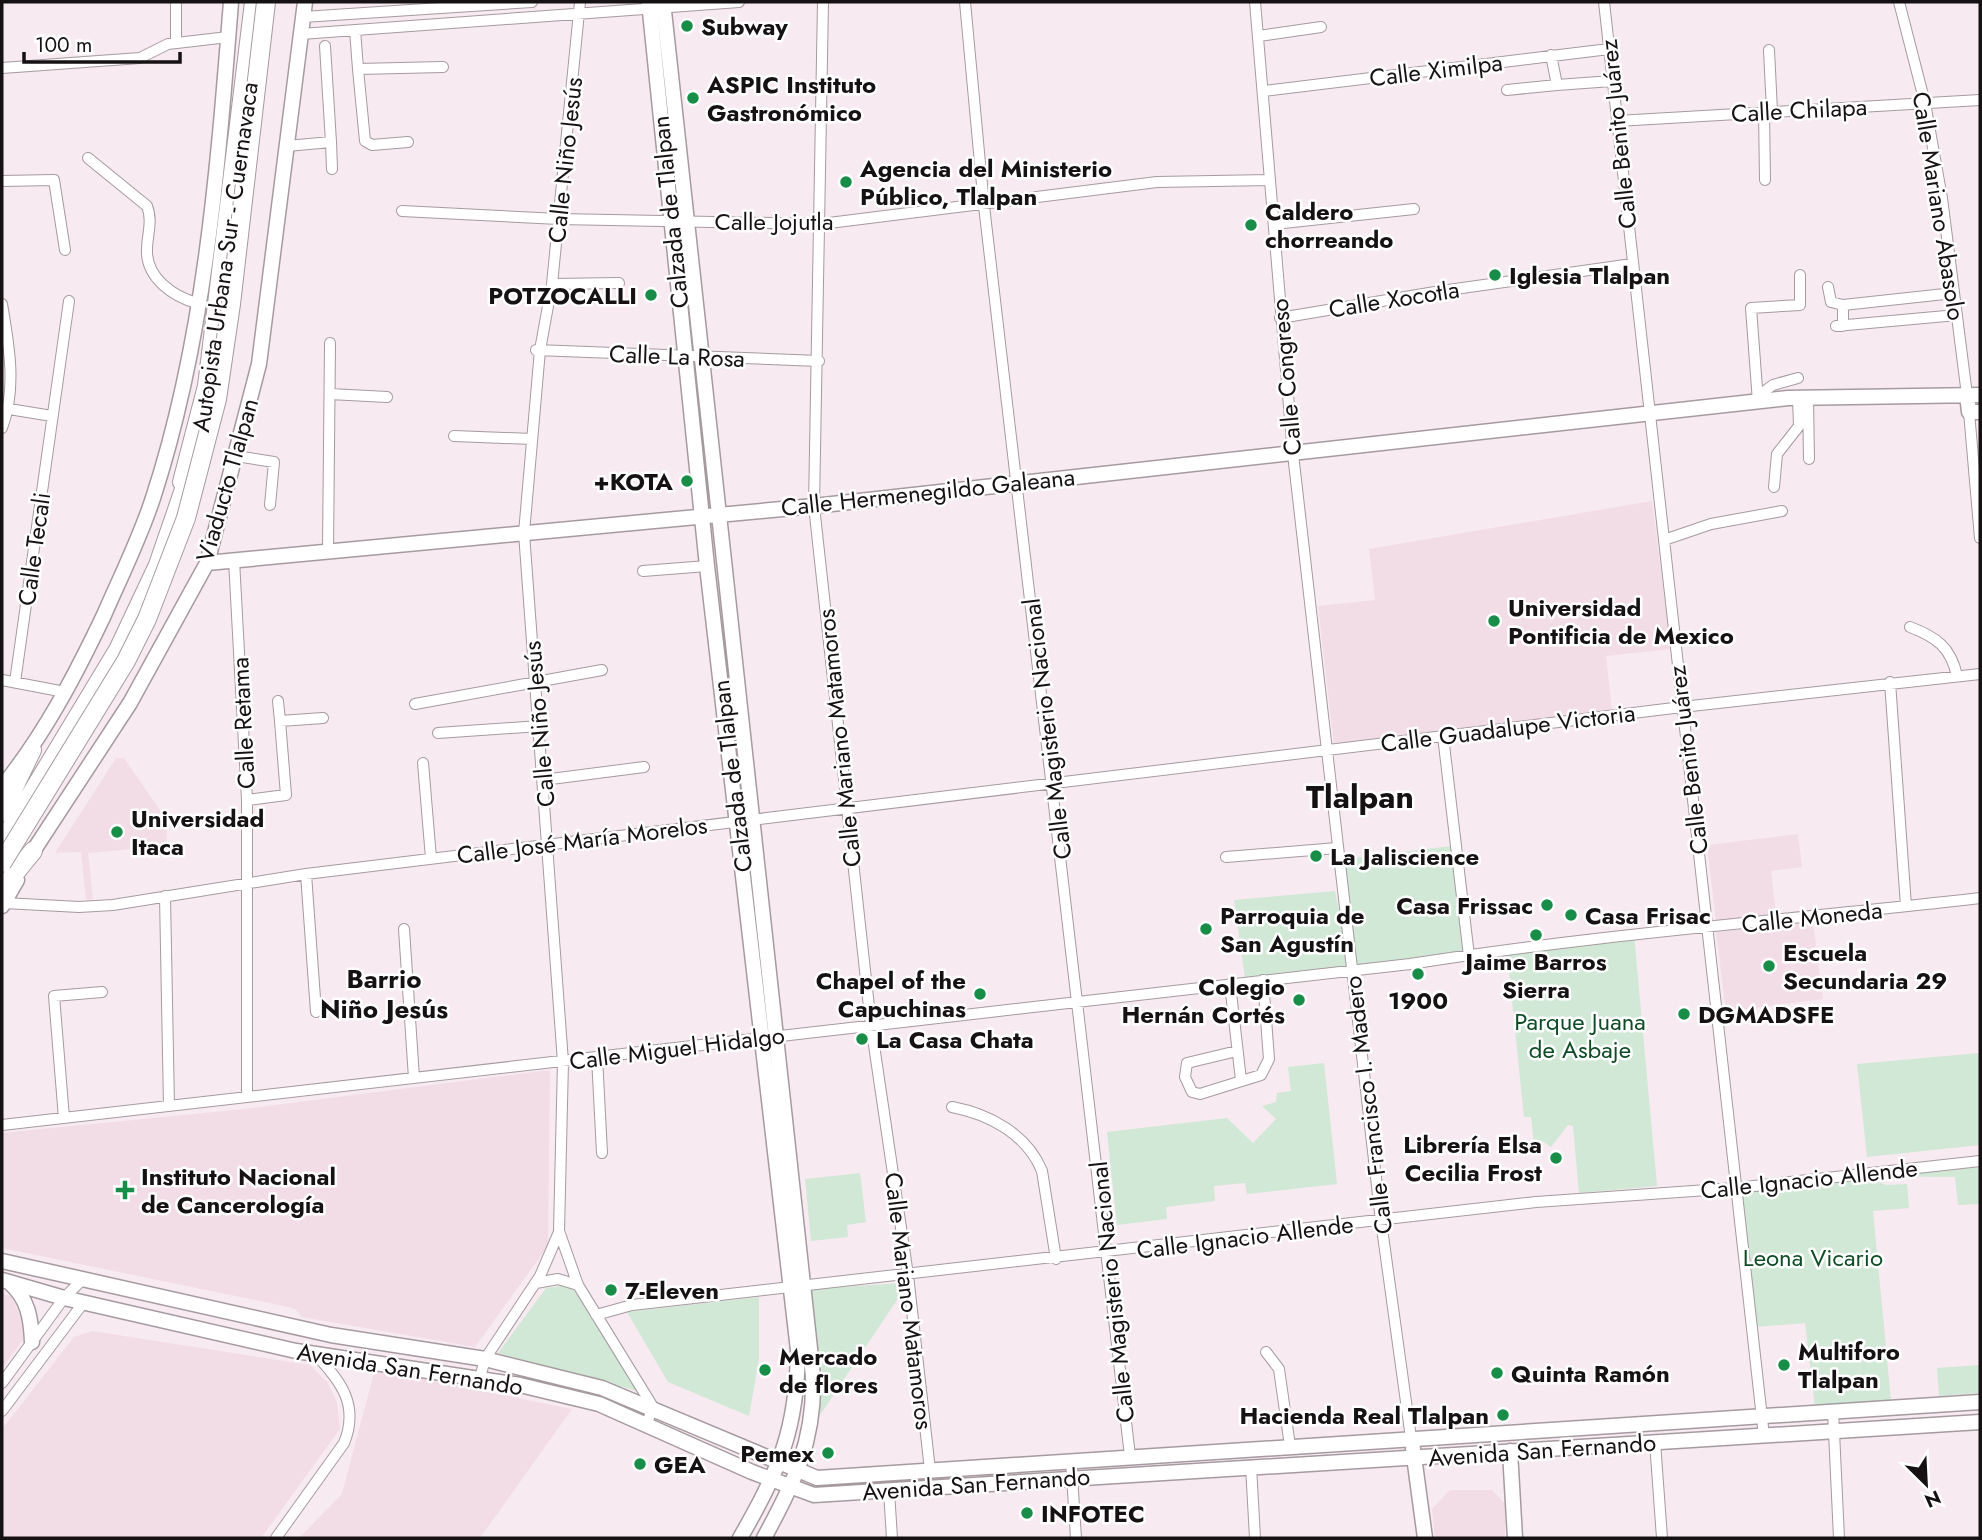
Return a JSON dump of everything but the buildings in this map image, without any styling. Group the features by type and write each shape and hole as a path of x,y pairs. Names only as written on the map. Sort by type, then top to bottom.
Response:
{"highway":[{"name":"Viaducto Tlalpan","path":"2,836 106,663 138,599 168,526 193,444 215,331 256,2"},
{"name":"Autopista Urbana Sur - Cuernavaca","path":"2,842 118,650 158,565 195,458 210,394 224,301 256,2"},
{"name":"Autopista Urbana Sur - Cuernavaca","path":"2,864 126,661 147,619 186,518 217,399 232,304 268,2"},
{"path":"2,812 32,750"},
{"path":"2,899 33,851"}],"main road":[{"path":"2,787 32,750 65,691 96,630 153,499 185,380 207,243 231,2"},
{"name":"Viaducto Tlalpan","path":"33,851 130,703 207,563 259,364 305,2"},
{"name":"Calzada de Tlalpan","path":"656,5 687,219 753,819 770,1038"},
{"name":"Calzada de Tlalpan","path":"656,5 671,220 701,514 738,821 770,1038 814,1409 799,1471 764,1538"},
{"name":"Calle Hermenegildo Galeana","path":"207,563 701,514 814,506 1293,454 1758,399 1974,395"},
{"name":"Calle Mariano Abasolo","path":"1974,395 1975,412"},
{"name":"Avenida San Fernando","path":"2,1261 331,1335 485,1359 602,1388 653,1407 817,1478 1980,1402"},
{"path":"5,1281 21,1293 29,1310 32,1342"},
{"name":"Avenida San Fernando","path":"5,1281 64,1298 236,1338 316,1354 480,1378 598,1404 647,1423 773,1481 814,1495 1980,1422"},
{"name":"Calzada de Tlalpan","path":"740,1538 781,1462 798,1381 799,1286"},
{"path":"236,1338 248,1316"},
{"path":"454,1354 449,1357 447,1365 456,1376"},
{"name":"Calle Francisco I. Madero","path":"1411,1438 1425,1538"},
{"path":"1510,1451 1515,1538"}],"street":[{"path":"176,2 176,43"},
{"path":"303,17 532,2"},
{"name":"Calle Niño Jesús","path":"580,2 552,284 538,350 524,533 563,1062 559,1231 578,1285 653,1407"},
{"path":"301,34 656,5 739,2"},
{"name":"Calle Mariano Matamoros","path":"823,2 819,361 814,506 871,1025 908,1275 930,1471"},
{"name":"Calle Magisterio Nacional","path":"965,2 984,206 1079,1001 1130,1456"},
{"name":"Calle Congreso","path":"1255,2 1293,454 1328,751"},
{"name":"Calle Benito Juárez","path":"1604,2 1764,1436"},
{"name":"Calle Mariano Abasolo","path":"1899,2 1925,103 1942,198 1957,315 1974,395"},
{"path":"484,4 490,20"},
{"path":"1259,36 1321,27"},
{"path":"355,30 365,141 372,145 408,142"},
{"path":"2,68 140,58 176,43 229,37"},
{"path":"325,46 332,169"},
{"name":"Calle Ximilpa","path":"1264,91 1609,49"},
{"path":"1765,180 1769,50"},
{"path":"1551,55 1557,85"},
{"path":"358,69 443,67"},
{"path":"1507,90 1612,81"},
{"name":"Calle Chilapa","path":"1617,121 1980,100"},
{"path":"287,146 331,142"},
{"path":"88,158 147,206 151,216 146,254 151,271 170,291 197,303"},
{"path":"2,181 54,180 65,250"},
{"name":"Calle Jojutla","path":"402,211 559,219 687,219 821,224 984,206 1157,182 1270,180"},
{"path":"1274,224 1414,209"},
{"name":"Calle Xocotla","path":"1280,318 1441,291 1633,264"},
{"path":"1758,399 1751,308 1800,305 1800,275"},
{"path":"552,284 619,283"},
{"path":"1828,287 1831,302 1843,305 1954,293"},
{"name":"Calle Tecali","path":"15,682 69,301"},
{"path":"2,304 10,356 9,409 2,428"},
{"path":"1843,305 1839,326 1957,315"},
{"path":"328,550 330,343"},
{"name":"Calle La Rosa","path":"538,350 819,361"},
{"path":"1758,399 1773,385 1798,378"},
{"path":"330,394 387,397"},
{"path":"1803,398 1809,459"},
{"path":"1774,487 1777,454 1799,426 1803,398"},
{"path":"9,409 52,416"},
{"name":"Calle Mariano Abasolo","path":"1975,412 1980,538"},
{"path":"454,436 532,439"},
{"path":"236,456 274,462 270,505"},
{"path":"1664,540 1711,524 1782,511"},
{"name":"Calle Retama","path":"234,560 247,800 247,1097"},
{"path":"643,571 707,566"},
{"path":"1910,627 1942,643 1951,653 1957,676"},
{"path":"415,704 602,670"},
{"name":"Calle Guadalupe Victoria","path":"1328,751 1890,682 1980,674"},
{"path":"2,680 65,691"},
{"path":"1890,682 1906,906"},
{"path":"247,800 286,795 278,701"},
{"path":"280,721 323,718"},
{"path":"438,733 539,726"},
{"path":"1443,736 1469,956"},
{"name":"Calle José María Morelos","path":"2,899 79,907 432,858 1328,751"},
{"name":"Calle Francisco I. Madero","path":"1328,751 1381,1221 1411,1438"},
{"path":"423,763 432,858"},
{"path":"543,780 644,767"},
{"path":"1226,858 1337,848"},
{"path":"306,874 316,1012"},
{"path":"165,896 169,1106"},
{"name":"Calle Moneda","path":"1352,971 1628,934 1708,928 1980,898"},
{"path":"404,929 414,1078"},
{"name":"Calle Miguel Hidalgo","path":"2,1125 1352,971"},
{"path":"1237,1051 1194,1059 1187,1063 1185,1077 1195,1095 1261,1075 1269,1059 1263,981"},
{"path":"1230,984 1241,1080"},
{"path":"64,1118 54,996 102,992"},
{"path":"597,1057 602,1153"},
{"path":"952,1107 981,1112 1025,1144 1038,1159 1056,1259"},
{"name":"Calle Ignacio Allende","path":"596,1315 632,1305 1056,1259 1536,1202 1736,1188 1980,1161"},
{"path":"480,1378 485,1359 536,1283 559,1231"},
{"path":"536,1283 558,1279 578,1285"},
{"path":"2,1383 64,1298 82,1280"},
{"path":"2,1411 84,1302"},
{"path":"1266,1352 1279,1369 1290,1446"},
{"path":"275,1538 344,1443 351,1420 348,1397 335,1375 316,1354"},
{"path":"647,1423 653,1407"},
{"path":"1833,1412 1839,1538"},
{"path":"1656,1443 1662,1538"},
{"path":"1071,1460 1076,1538"},
{"path":"1251,1466 1255,1538"},
{"path":"889,1492 892,1538"}],"shaded area":[{"name":"Universidad Pontificia de Mexico","path":"1652,501 1671,649 1606,656 1612,710 1334,745 1318,606 1375,600 1369,549"},
{"name":"Universidad Itaca","path":"116,758 124,758 166,819 167,846 88,853 93,899 86,900 81,852 55,853"},
{"path":"1798,834 1802,867 1771,871 1776,913 1716,921 1707,845"},
{"name":"Escuela Secundaria 29","path":"1813,922 1823,999 1726,1012 1716,932"},
{"path":"550,1070 548,1246 475,1347 302,1317 295,1309 270,1303 2,1248 2,1133 244,1109"},
{"path":"2,1294 11,1296 23,1321 23,1340 2,1368"},
{"path":"92,1331 310,1365 328,1383 337,1403 340,1429 261,1538 2,1538 2,1429 74,1337"},
{"path":"375,1369 572,1409 480,1538 299,1538 342,1494"},
{"path":"1450,1490 1492,1490 1505,1504 1505,1538 1435,1538 1432,1509"}],"green space":[{"path":"1452,846 1468,956 1353,968 1346,909 1345,859"},
{"path":"1335,891 1350,968 1245,978 1234,900"},
{"name":"Parque Juana de Asbaje","path":"1634,934 1657,1186 1579,1193 1573,1126 1568,1125 1551,1147 1541,1140 1535,1152 1531,1117 1524,1117 1507,952"},
{"path":"1980,1053 1980,1145 1867,1157 1857,1064"},
{"path":"1324,1063 1337,1184 1247,1194 1245,1183 1214,1186 1215,1201 1166,1207 1167,1219 1117,1225 1107,1132 1227,1118 1253,1143 1276,1119 1262,1106 1276,1102 1277,1093 1291,1091 1288,1067"},
{"name":"Leona Vicario","path":"1980,1167 1980,1204 1958,1205 1955,1177 1864,1176 1886,1185 1907,1184 1909,1208 1873,1211 1891,1401 1815,1407 1805,1323 1755,1327 1740,1191 1863,1180 1862,1176"},
{"path":"860,1173 866,1222 847,1225 848,1237 811,1241 805,1179"},
{"path":"903,1283 903,1291 820,1415 808,1289"},
{"path":"568,1285 583,1301 637,1391 498,1353 546,1288"},
{"path":"759,1297 759,1359 749,1416 668,1382 627,1312"},
{"path":"1980,1365 1980,1393 1939,1396 1937,1368"}],"place":[{"name":"Subway","path":"687,26"},
{"name":"ASPIC Instituto Gastronómico","path":"693,98"},
{"name":"Agencia del Ministerio Público, Tlalpan","path":"846,182"},
{"name":"Caldero chorreando","path":"1251,225"},
{"name":"Iglesia Tlalpan","path":"1495,275"},
{"name":"POTZOCALLI","path":"651,295"},
{"name":"+KOTA","path":"687,481"},
{"name":"Universidad Pontificia de Mexico","path":"1494,621"},
{"name":"Universidad Itaca","path":"117,832"},
{"name":"La Jaliscience","path":"1316,856"},
{"name":"Casa Frissac","path":"1547,905"},
{"name":"Casa Frisac","path":"1571,915"},
{"name":"Parroquia de San Agustín","path":"1206,929"},
{"name":"Jaime Barros Sierra","path":"1536,935"},
{"name":"Escuela Secundaria 29","path":"1769,966"},
{"name":"1900","path":"1418,974"},
{"name":"Chapel of the Capuchinas","path":"980,994"},
{"name":"Colegio Hernán Cortés","path":"1299,1000"},
{"name":"DGMADSFE","path":"1684,1014"},
{"name":"La Casa Chata","path":"862,1039"},
{"name":"Librería Elsa Cecilia Frost","path":"1556,1158"},
{"name":"Instituto Nacional de Cancerología","path":"125,1190"},
{"name":"7-Eleven","path":"611,1290"},
{"name":"Multiforo Tlalpan","path":"1784,1365"},
{"name":"Mercado de flores","path":"765,1370"},
{"name":"Quinta Ramón","path":"1497,1373"},
{"name":"Hacienda Real Tlalpan","path":"1503,1415"},
{"name":"Pemex","path":"828,1453"},
{"name":"GEA","path":"640,1464"},
{"name":"INFOTEC","path":"1027,1513"}],"district":[{"name":"Tlalpan","path":"1360,797"},
{"name":"Barrio Niño Jesús","path":"384,994"}]}
